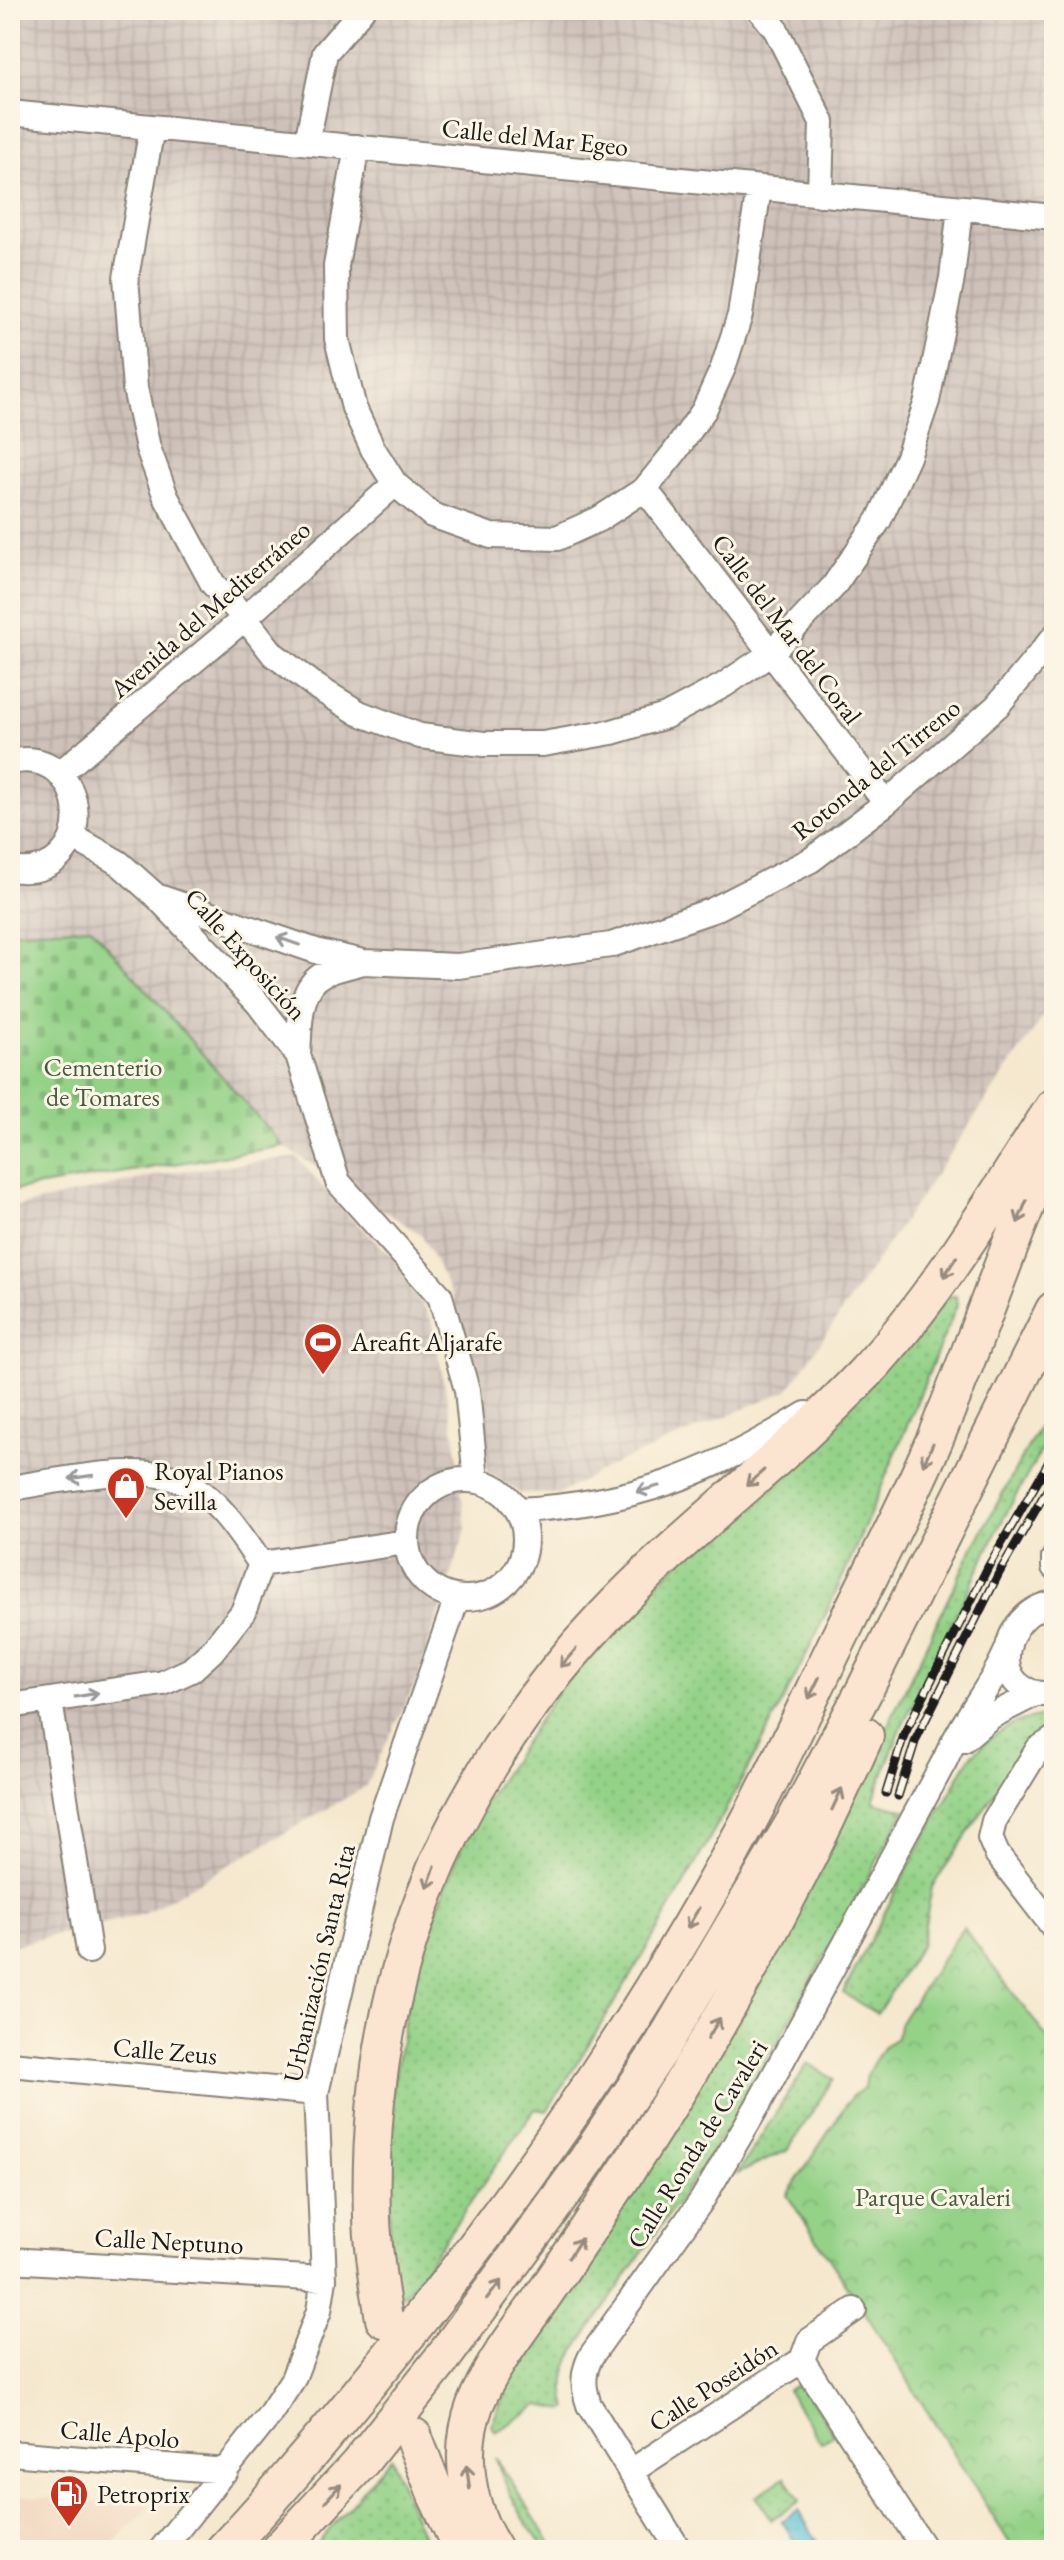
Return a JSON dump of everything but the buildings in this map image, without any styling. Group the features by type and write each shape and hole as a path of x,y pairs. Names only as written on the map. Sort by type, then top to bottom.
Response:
{"main road":[{"path":"384,2319 372,2220 374,2127 386,2028 417,1916 436,1864 468,1797 497,1750 552,1677 605,1616 864,1374 942,1279 1054,1107"},
{"path":"224,2550 329,2431 481,2239 627,2029 692,1919 760,1799 931,1449 1026,1202 1054,1141"},
{"path":"279,2550 359,2464 439,2363 553,2209 652,2062 795,1821 936,1551 1054,1310"},
{"path":"991,1436 1054,1351"},
{"path":"494,2550 477,2517 468,2487 466,2460 475,2406 498,2360 647,2138 790,1893 879,1705 936,1551"},
{"path":"413,2436 462,2550"}],"street":[{"path":"307,142 325,53 362,10"},
{"path":"760,10 775,28 822,122 820,194"},
{"name":"Calle del Mar Egeo","path":"10,113 1054,217"},
{"path":"152,127 126,278 135,388 148,448 166,497 213,584 273,654 318,688 359,713 420,736 484,744 543,744 612,732 666,716 724,685 770,654 833,587 879,520 908,457 927,401 952,278 960,208"},
{"path":"357,147 336,266 337,339 354,408 373,449 395,484 432,515 491,536 557,538 599,519 645,489 704,410 723,368 740,315 759,188"},
{"name":"Avenida del Mediterráneo","path":"59,774 245,618 395,484"},
{"name":"Calle del Mar del Coral","path":"645,489 886,803"},
{"name":"Rotonda del Tirreno","path":"73,837 119,863 156,896 319,952 363,962 458,966 611,945 713,910 811,860 886,803 997,706 1054,637"},
{"path":"10,869 37,869 52,862 73,837 77,821 76,803 70,787 59,774 39,763 12,755"},
{"name":"Calle Exposición","path":"156,896 257,1002 298,1055 338,1182 440,1296 467,1390 476,1480"},
{"path":"298,1055 302,1010 307,992 321,975 363,962"},
{"path":"518,1510 600,1502 689,1476 769,1437 864,1374"},
{"path":"10,1488 113,1473 158,1475 180,1481 191,1485 222,1511 261,1564"},
{"path":"476,1480 493,1485 518,1510 525,1528 525,1547 515,1573 494,1592 476,1598 457,1598 438,1592 422,1579 411,1562 406,1542 414,1508 426,1495 449,1482 476,1480"},
{"path":"261,1564 406,1542"},
{"path":"1054,1558 1054,1567"},
{"path":"10,1706 163,1683 191,1670 212,1651 243,1612 261,1564"},
{"name":"Urbanización Santa Rita","path":"226,2471 293,2379 319,2311 324,2279 316,2093 381,1818 457,1598"},
{"name":"Calle Ronda de Cavaleri","path":"679,2550 589,2405 583,2381 585,2368 702,2200 743,2131 959,1730 1000,1667 1024,1616 1042,1605 1054,1603"},
{"path":"1009,1645 1011,1676 1024,1691 1044,1694"},
{"name":"Calle Ronda de Cavaleri","path":"945,1760 979,1724 1044,1694"},
{"path":"50,1701 89,1951"},
{"path":"1054,1739 1038,1749 994,1821 990,1838 997,1854 1054,1928"},
{"name":"Calle Zeus","path":"10,2064 316,2093"},
{"name":"Calle Neptuno","path":"10,2260 324,2279"},
{"name":"Calle Poseidón","path":"630,2472 802,2360 809,2341 854,2310"},
{"path":"802,2360 925,2550"},
{"name":"Calle Apolo","path":"10,2453 226,2471"},
{"path":"161,2550 226,2471"}],"shaded area":[{"path":"10,10 1054,10 1054,1001 788,1390 610,1466 559,1494 520,1493 488,1473 478,1386 453,1297 422,1235 283,1146 10,1191"},
{"path":"297,1157 343,1211 393,1257 431,1319 454,1432 466,1529 418,1678 365,1787 143,1914 10,1946 10,1208 174,1172"},
{"name":"Petroprix","path":"10,2495 152,2505 105,2550 10,2550"}],"green space":[{"name":"Cementerio de Tomares","path":"91,927 283,1146 10,1191 10,932"},
{"path":"946,1296 956,1296 957,1305 840,1583 709,1841 547,2111 535,2109 418,2278 392,2310 389,2281 391,2096 414,1967 470,1825 573,1668"},
{"path":"1054,1399 1054,1427 1002,1521 901,1728 874,1798 874,1802 905,1810 726,2131 574,2352 565,2379 568,2408 539,2405 496,2432 491,2425 507,2387 530,2350 569,2301 571,2290 568,2284 861,1782 968,1557"},
{"path":"1054,1713 1054,1722 1034,1734 932,1887 921,1945 877,2014 843,1993 912,1860 971,1756 993,1736 1017,1722"},
{"name":"Parque Cavaleri","path":"963,1927 1054,2047 1054,2550 1014,2550 868,2317 787,2195 852,2096 865,2088 867,2074 884,2046 897,2038 899,2024"},
{"path":"808,2063 833,2079 788,2150 737,2174"},
{"path":"795,2386 807,2392 834,2435 821,2443 787,2390"},
{"path":"391,2457 429,2550 312,2550"},
{"path":"496,2458 555,2550 546,2550 523,2517"},
{"path":"785,2477 800,2501 771,2520 756,2496"}],"water":[{"path":"798,2510 823,2550 800,2550 782,2521"}],"railway":[{"path":"886,1793 904,1735 988,1567 1054,1453"},
{"path":"898,1796 916,1739 999,1573 1054,1478"}],"place":[{"name":"Areafit Aljarafe","path":"323,1376"},
{"name":"Royal Pianos Sevilla","path":"126,1520"},
{"name":"Petroprix","path":"69,2528"}]}
